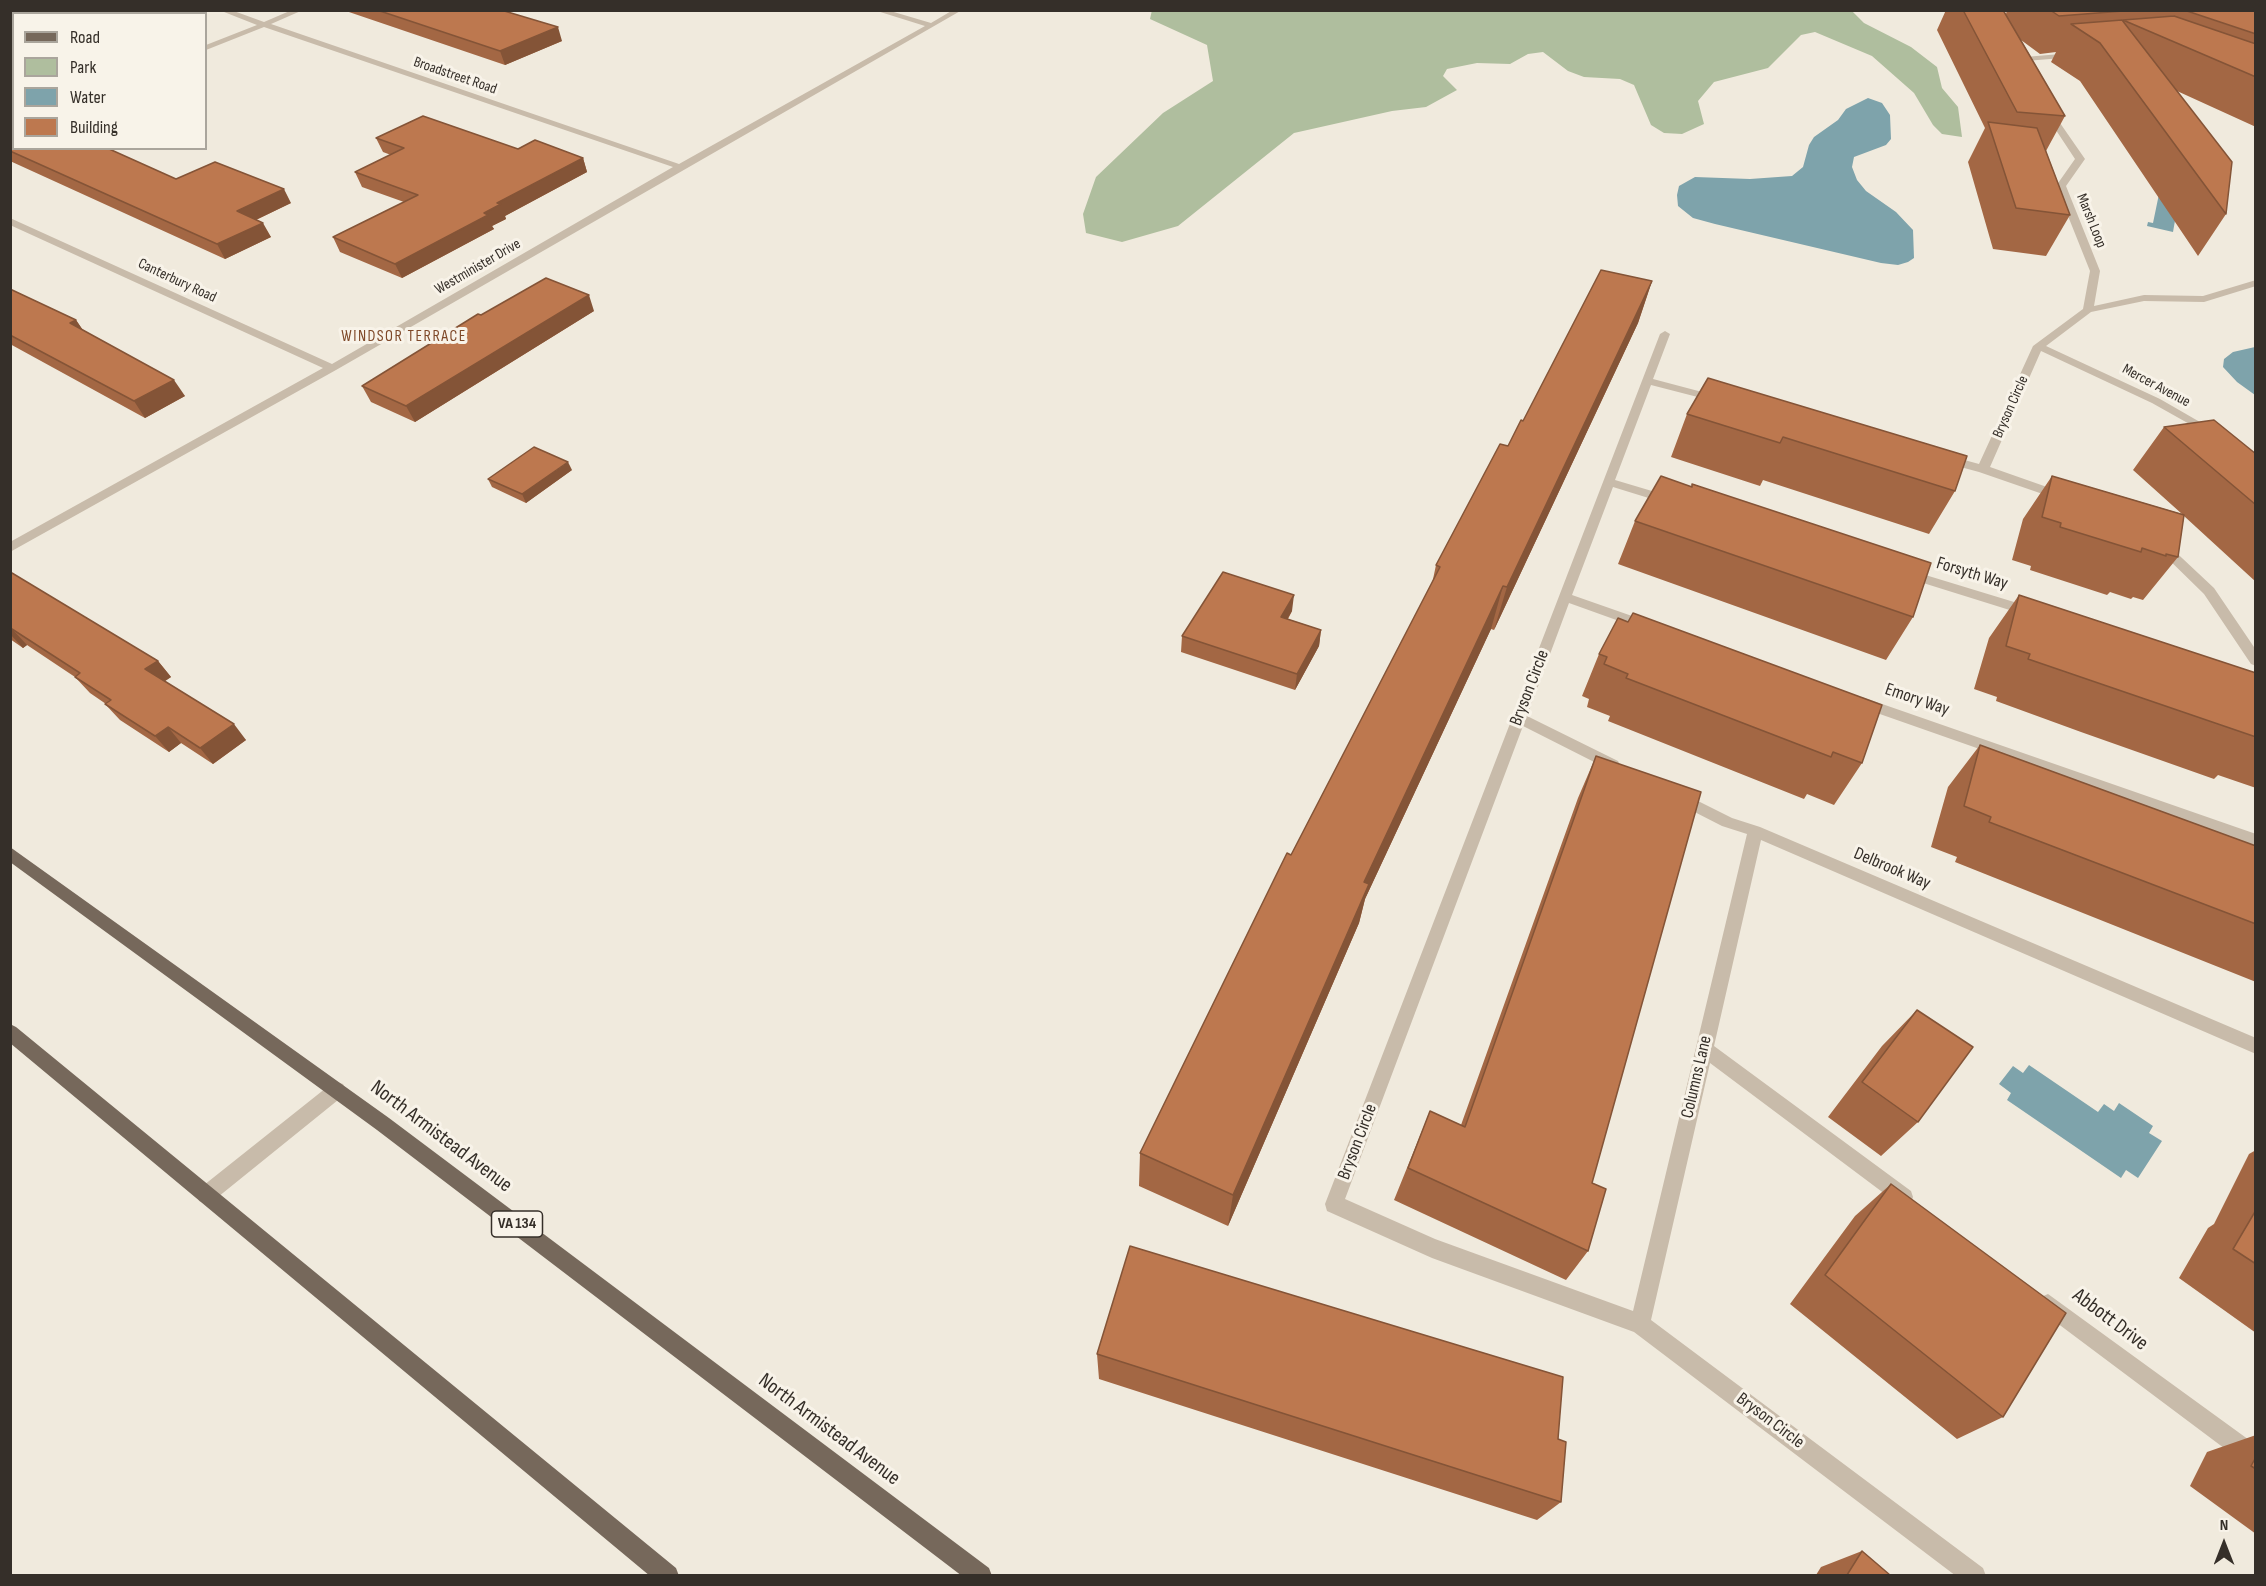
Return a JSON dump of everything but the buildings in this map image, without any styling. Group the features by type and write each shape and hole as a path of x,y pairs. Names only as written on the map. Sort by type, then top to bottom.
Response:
{"main road":[{"name":"North Armistead Avenue","path":"10,853 337,1090 981,1575"},
{"path":"10,1032 668,1575"}],"street":[{"name":"Broadstreet Road","path":"222,10 680,167"},
{"path":"207,48 300,10"},
{"path":"877,10 931,25"},
{"name":"Westminister Drive","path":"10,548 332,368 680,167 959,10"},
{"path":"2019,69 2013,60 2084,54"},
{"name":"Marsh Loop","path":"2039,99 2080,159 2061,186 2095,270 2088,310"},
{"name":"Canterbury Road","path":"10,221 332,368"},
{"path":"2038,346 2088,310 2144,298 2204,299 2256,283"},
{"name":"Bryson Circle","path":"1665,334 1334,1204 1432,1248 1640,1324 1975,1575"},
{"name":"Mercer Avenue","path":"2038,346 2156,401 2224,439"},
{"name":"Bryson Circle","path":"1983,469 2038,346"},
{"path":"1648,381 1729,402"},
{"path":"1937,457 1983,469 2073,501"},
{"path":"1609,482 1677,502"},
{"path":"2157,540 2209,591 2256,661"},
{"name":"Forsyth Way","path":"1893,569 2040,614"},
{"path":"1565,597 1665,632"},
{"name":"Emory Way","path":"1844,695 2256,840"},
{"path":"1519,718 1623,770"},
{"name":"Delbrook Way","path":"1665,791 1727,822 1755,831 2256,1046"},
{"name":"Columns Lane","path":"1640,1324 1755,831"},
{"path":"1704,1049 1923,1211"},
{"path":"206,1195 337,1090"},
{"name":"Abbott Drive","path":"2037,1296 2256,1458"}],"green space":[{"path":"1152,10 1852,11 1864,23 1911,47 1937,67 1942,88 1958,107 1962,137 1942,134 1933,125 1914,93 1872,56 1815,32 1801,35 1768,68 1714,82 1698,101 1704,124 1682,134 1664,133 1651,125 1634,85 1620,79 1584,77 1568,71 1543,52 1528,54 1510,64 1477,63 1447,69 1443,76 1457,90 1426,107 1392,111 1294,133 1178,226 1122,242 1086,233 1083,214 1096,177 1163,113 1213,81 1207,45 1150,19"}],"water":[{"path":"1868,98 1882,103 1890,115 1891,139 1886,145 1854,157 1852,167 1857,180 1866,191 1896,212 1913,230 1914,258 1908,262 1898,265 1881,263 1715,224 1693,218 1678,206 1679,186 1695,177 1750,179 1792,176 1803,167 1809,145 1814,137 1838,120 1846,109"},
{"path":"2159,194 2179,198 2173,232 2147,226 2148,222 2153,223"},
{"path":"2256,347 2255,395 2237,382 2223,367 2224,359 2233,352"},
{"path":"2029,1065 2098,1112 2104,1104 2114,1111 2119,1103 2153,1126 2149,1133 2162,1141 2138,1178 2126,1170 2121,1178 2007,1100 2011,1093 1999,1084 2013,1066 2023,1073"}],"district":[{"name":"WINDSOR TERRACE","path":"404,337"}]}
